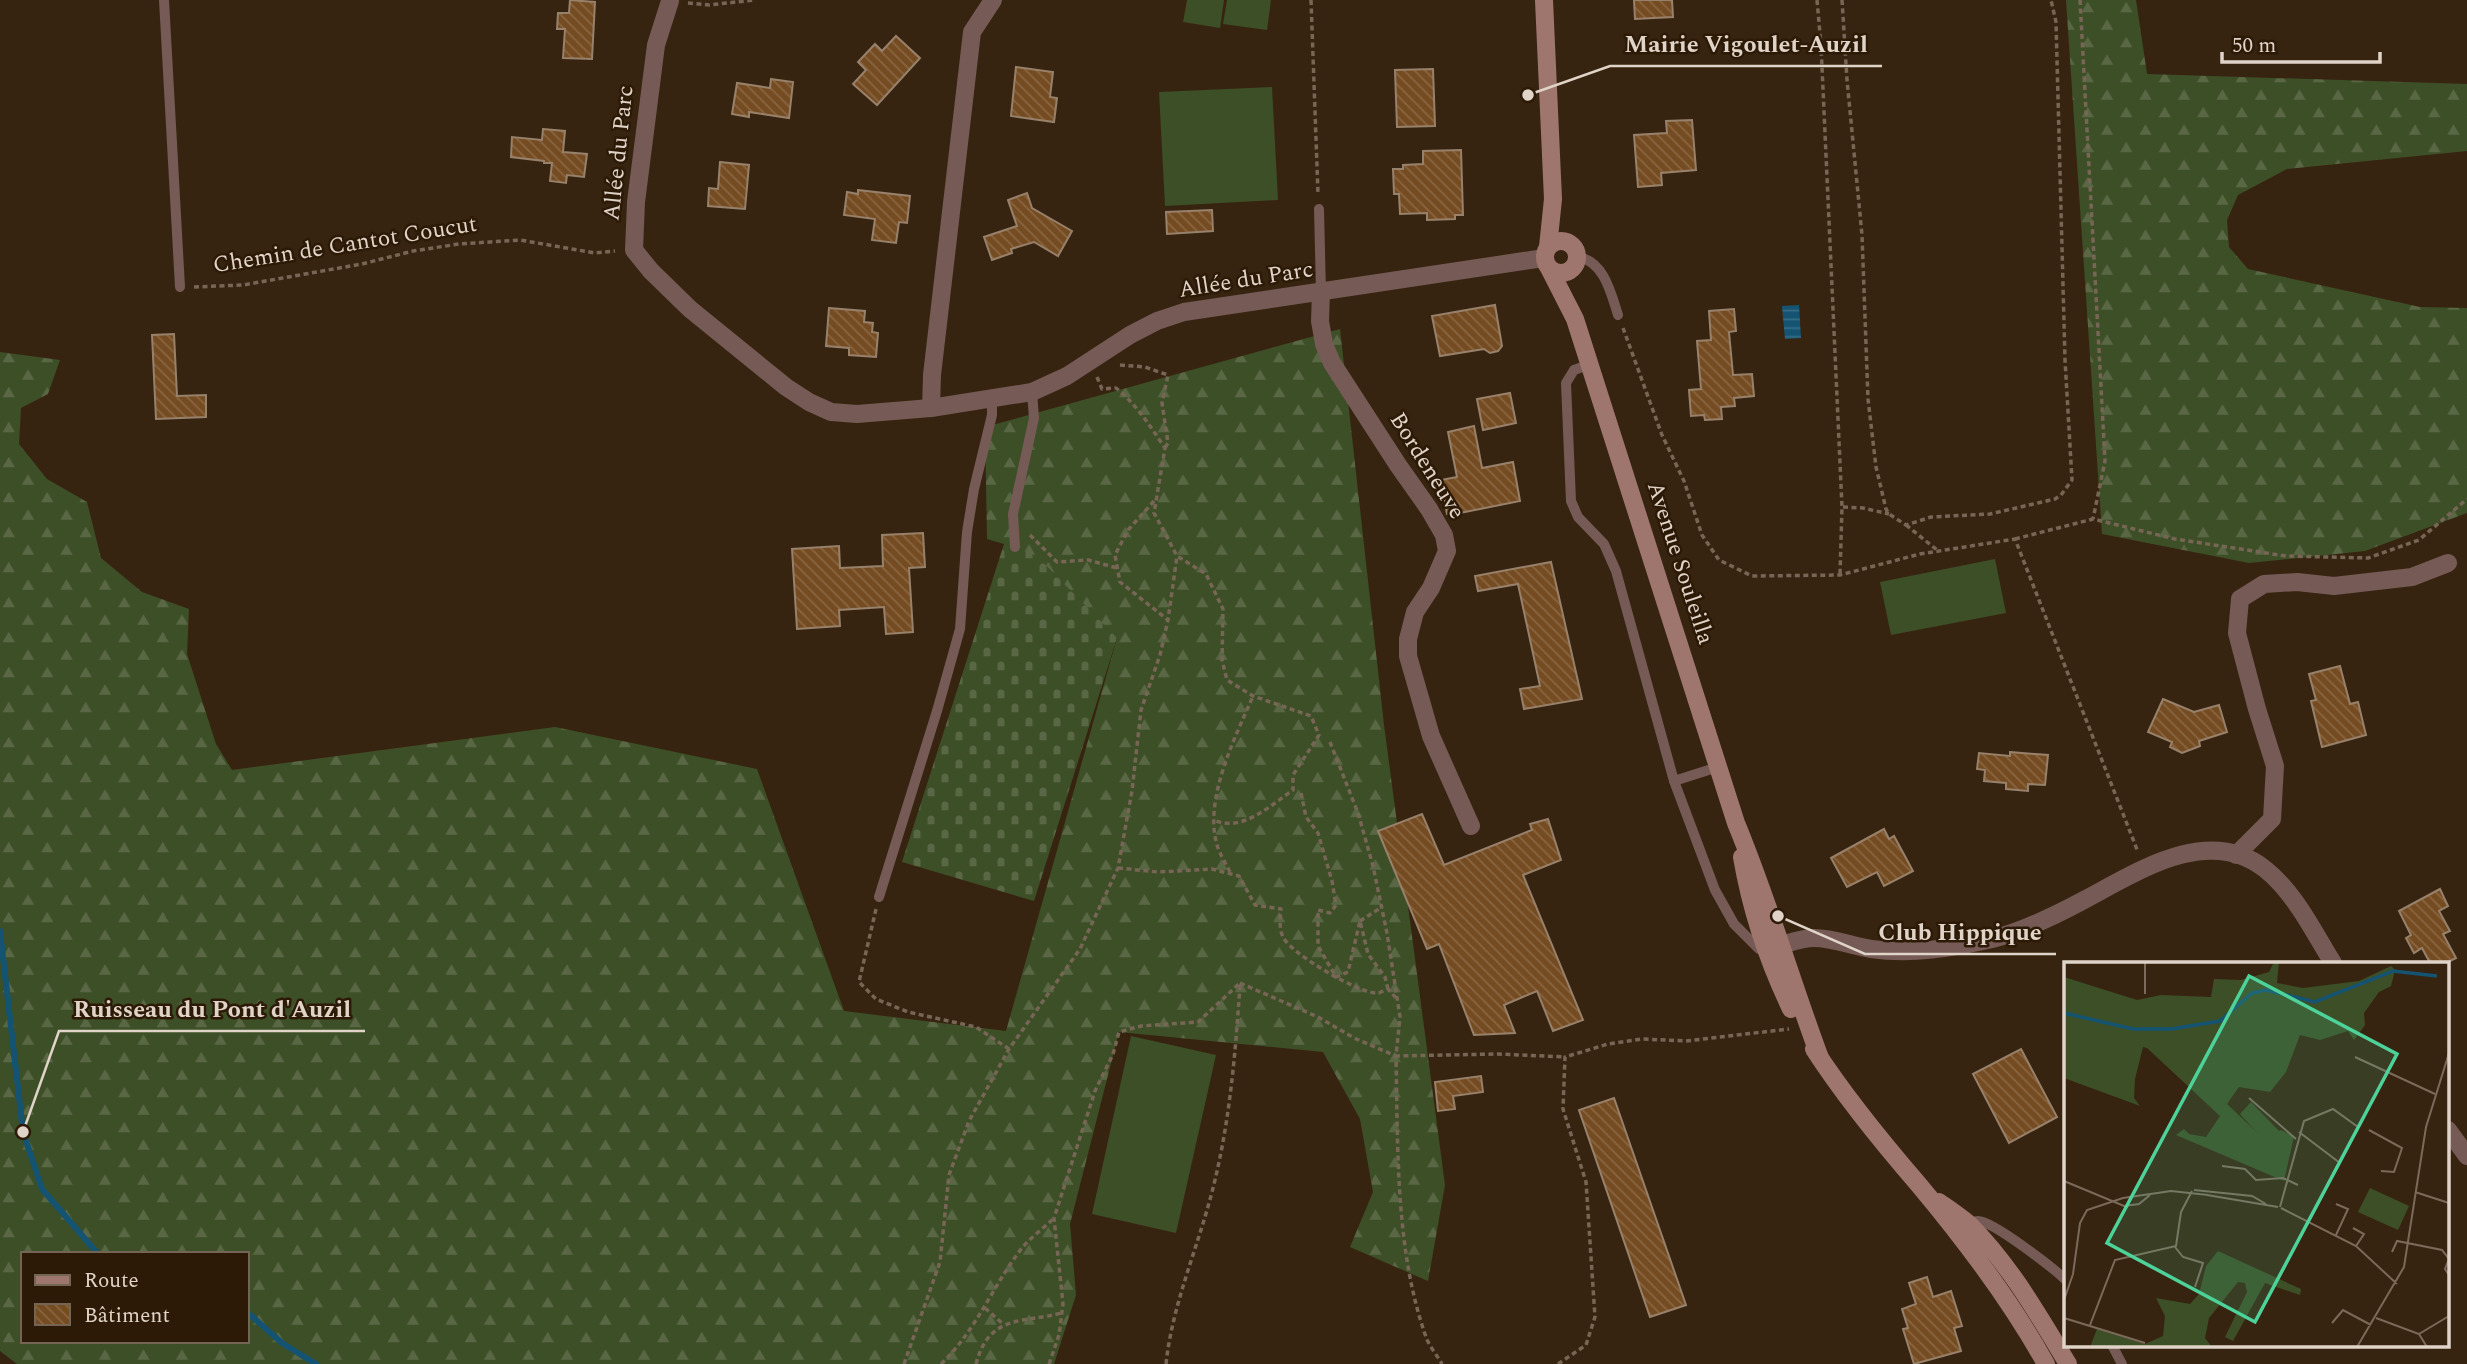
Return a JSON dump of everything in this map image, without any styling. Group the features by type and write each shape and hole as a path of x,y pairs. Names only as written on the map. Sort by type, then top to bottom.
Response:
{"street":[{"path":"931,408 932,375 972,32 993,0"},
{"name":"Avenue Souleilla","path":"1544,0 1553,199 1547,258 1575,319 1736,823 1748,890 1773,947"},
{"name":"Allée du Parc","path":"670,1 656,45 636,202 634,250 651,271 690,309 786,387 831,412 857,414 931,408 1032,392 1067,376 1130,335 1157,321 1184,312 1547,258"},
{"name":"Avenue Souleilla","path":"1553,199 1574,256 1575,319"},
{"path":"1559,241 1574,256 1563,274 1547,258 1559,241"},
{"name":"Bordeneuve","path":"1321,292 1320,321 1324,344 1332,363 1444,535 1447,551 1431,588 1415,612 1408,656 1431,736 1471,827"},
{"path":"2236,855 2272,819 2275,766 2237,633 2240,599 2264,584 2297,582 2334,586 2412,577 2448,563"},
{"path":"1773,947 1814,938 1869,949 1924,951 1995,938 2081,902 2144,867 2170,857 2196,852 2221,852 2245,857 2265,869 2292,897 2332,962"},
{"path":"1773,947 1798,1024 1847,1097 1920,1187 1963,1230 2002,1262 2030,1301 2068,1364"},
{"path":"1773,947 1792,983 1820,1058"},
{"path":"2450,1133 2467,1156"},
{"path":"1963,1230 2046,1364"}],"lane":[{"name":"Chemin de Cantot Coucut","path":"164,0 180,288"},
{"path":"1319,209 1321,292"},
{"path":"1574,256 1587,258 1605,276 1618,315"},
{"path":"1588,365 1574,370 1566,383 1570,501 1578,517 1604,544 1616,571 1674,781 1714,890 1734,924 1759,949 1773,947"},
{"path":"1015,547 1013,514 1034,418 1032,392"},
{"path":"879,897 960,629 967,532 974,489 992,415 992,400"},
{"path":"1674,781 1718,767"},
{"path":"1963,1230 1974,1221 1981,1221 1998,1230 2064,1279"},
{"path":"2113,1346 2122,1364"}],"path":[{"path":"670,1 709,5 754,0"},
{"path":"1311,0 1319,209"},
{"path":"1817,0 1842,507 1840,575"},
{"path":"1842,0 1862,235 1868,400 1876,467 1889,514"},
{"path":"1906,525 1931,517 1990,514 2055,499 2073,480 2065,360 2056,22 2051,0"},
{"path":"2080,0 2105,461 2093,519"},
{"name":"Chemin de Cantot Coucut","path":"180,288 243,285 459,244 520,240 595,253 634,250"},
{"path":"1618,315 1662,435 1684,481 1702,536 1719,560 1752,576 1840,575 1938,551 2015,539 2093,519 2175,539 2286,556 2368,558 2419,540 2467,499"},
{"path":"1113,364 1145,367 1168,375 1162,403 1168,443 1154,513 1177,556 1206,574 1223,609 1222,660 1227,680 1253,696 1311,716 1319,735 1293,775 1293,790 1242,822 1224,825 1214,820"},
{"path":"1096,374 1102,389 1116,388 1142,413 1165,448"},
{"path":"1155,499 1128,530 1115,555 1120,582 1168,621"},
{"path":"1842,507 1863,508 1889,514 1938,551"},
{"path":"1013,514 1040,547 1057,562 1088,561 1117,568"},
{"path":"2015,539 2144,867"},
{"path":"904,1364 940,1262 949,1175 969,1121 1009,1049 1080,949 1118,867 1132,791 1140,710 1160,655 1168,621 1177,556"},
{"path":"1231,874 1217,847 1213,811 1223,769 1253,696"},
{"path":"1330,742 1358,813 1382,907 1401,1017 1396,1056 1405,1241 1412,1287 1426,1339 1442,1364"},
{"path":"1301,793 1306,817 1318,833 1332,881 1336,905 1330,913 1318,910 1318,946 1336,977"},
{"path":"1118,867 1158,872 1212,869 1239,876 1255,905 1281,909 1283,938 1307,960 1363,990 1379,993 1388,989"},
{"path":"879,897 859,982 876,999 908,1012 976,1027 1009,1049"},
{"path":"1336,977 1348,972 1360,921 1382,907"},
{"path":"1360,921 1368,954 1398,1001"},
{"path":"1241,983 1396,1056 1498,1054 1565,1057 1642,1039 1686,1041 1787,1029 1798,1024"},
{"path":"1049,1364 1059,1335 1063,1304 1054,1218 1095,1091 1113,1054 1119,1032 1141,1026 1198,1021 1241,983"},
{"path":"1166,1364 1171,1326 1209,1202 1230,1107 1241,983"},
{"path":"1558,1364 1586,1345 1595,1317 1586,1182 1563,1109 1565,1057"},
{"path":"942,1364 985,1308 1023,1247 1054,1218"},
{"path":"985,1308 1003,1324"},
{"path":"976,1364 989,1336 1003,1324 1022,1318 1044,1318 1062,1313"}],"green space":[{"path":"1187,0 1224,0 1220,28 1183,22"},
{"path":"1227,0 1271,0 1267,30 1223,24"},
{"path":"2066,0 2136,0 2147,74 2467,84 2467,151 2287,169 2238,195 2227,220 2229,247 2248,269 2420,307 2467,308 2467,513 2365,551 2249,563 2102,534"},
{"path":"1272,87 1278,200 1165,206 1159,92"},
{"path":"1340,329 1384,725 1445,1185 1428,1281 1350,1247 1373,1192 1360,1119 1323,1052 1119,1032 1070,1224 1076,1295 1054,1364 17,1364 0,1351 0,352 60,360 48,394 21,408 19,444 47,479 87,502 101,558 142,592 189,609 187,654 216,744 232,770 555,727 757,769 844,1011 1006,1031 1117,638 1004,544 987,539 985,427"},
{"path":"1004,544 1037,556 1117,638 1034,901 902,862"},
{"path":"1995,559 2006,613 1891,635 1880,582"},
{"path":"1131,1036 1216,1055 1176,1233 1092,1214"}],"water":[{"path":"1799,305 1801,338 1785,339 1782,306"}],"building":[{"path":"570,0 595,2 592,59 563,58 565,29 557,29 558,13 569,13"},
{"path":"1634,0 1672,0 1673,17 1635,19"},
{"path":"896,36 920,58 877,105 853,84 866,70 858,62 875,44 882,51"},
{"path":"1016,67 1053,72 1050,97 1057,98 1054,122 1011,116"},
{"path":"1433,69 1435,126 1397,127 1395,70"},
{"path":"771,79 793,82 789,118 749,112 749,117 732,114 737,83 770,88"},
{"path":"1692,120 1696,170 1661,173 1662,185 1638,187 1634,135 1667,133 1666,121"},
{"path":"543,129 565,131 563,152 587,154 584,177 567,175 566,183 550,181 552,163 511,157 512,137 542,140"},
{"path":"1461,150 1463,215 1455,215 1455,219 1427,220 1427,213 1400,214 1399,194 1394,194 1393,169 1403,169 1403,165 1423,164 1423,151"},
{"path":"720,162 749,165 745,209 708,206 709,188 718,189"},
{"path":"858,190 910,196 907,223 899,222 896,243 872,240 875,219 844,215 847,192 858,194"},
{"path":"1027,193 1032,208 1072,231 1058,256 1034,242 1011,249 1012,253 992,260 984,237 1017,226 1008,200"},
{"path":"1212,210 1213,231 1167,234 1166,212"},
{"path":"1495,305 1502,346 1498,351 1490,353 1484,349 1440,356 1432,316"},
{"path":"829,308 865,311 864,322 873,323 872,332 878,333 876,357 849,355 849,348 826,346"},
{"path":"1734,309 1736,331 1729,332 1733,375 1752,374 1754,396 1734,398 1735,406 1721,407 1722,419 1705,420 1704,415 1691,416 1689,390 1701,389 1697,341 1711,340 1709,311"},
{"path":"174,334 177,396 206,395 206,417 156,419 152,335"},
{"path":"1510,393 1516,423 1483,430 1477,399"},
{"path":"1474,426 1482,468 1513,462 1520,501 1450,515 1447,514 1441,480 1457,477 1448,432"},
{"path":"923,533 925,567 909,568 913,632 886,634 884,607 839,610 840,626 797,629 792,549 839,546 840,568 883,566 882,535"},
{"path":"1551,562 1582,699 1524,709 1520,689 1540,686 1518,584 1478,591 1475,576"},
{"path":"2340,666 2350,704 2358,702 2366,735 2322,747 2311,701 2316,700 2309,674"},
{"path":"2163,699 2194,712 2219,705 2227,732 2199,741 2200,746 2182,753 2170,747 2172,742 2148,732"},
{"path":"2010,752 2048,755 2045,785 2028,784 2028,791 2006,789 2006,783 1984,781 1985,770 1977,769 1979,753 2010,756"},
{"path":"1422,814 1444,865 1532,830 1530,824 1548,819 1561,860 1523,875 1583,1020 1553,1031 1537,991 1504,1005 1515,1033 1474,1035 1439,944 1427,949 1378,831"},
{"path":"1884,829 1889,839 1894,836 1913,871 1884,886 1877,872 1847,887 1831,858"},
{"path":"2440,889 2448,906 2439,911 2450,931 2443,934 2456,958 2448,962 2429,962 2422,948 2414,953 2406,938 2411,935 2399,911"},
{"path":"2021,1049 2057,1117 2009,1143 1973,1074"},
{"path":"1481,1076 1483,1092 1453,1096 1455,1109 1438,1111 1435,1082"},
{"path":"1614,1098 1686,1305 1650,1317 1579,1110"},
{"path":"1927,1277 1933,1297 1951,1291 1962,1326 1954,1328 1961,1351 1914,1364 1903,1329 1908,1328 1902,1309 1916,1304 1909,1283"}],"waterway":[{"path":"0,931 23,1132 42,1189 96,1252"},
{"path":"248,1313 282,1343 316,1364"}],"place":[{"name":"Mairie Vigoulet-Auzil","path":"1528,95"},
{"name":"Club Hippique","path":"1778,916"},
{"name":"Ruisseau du Pont d'Auzil","path":"23,1132"}]}
